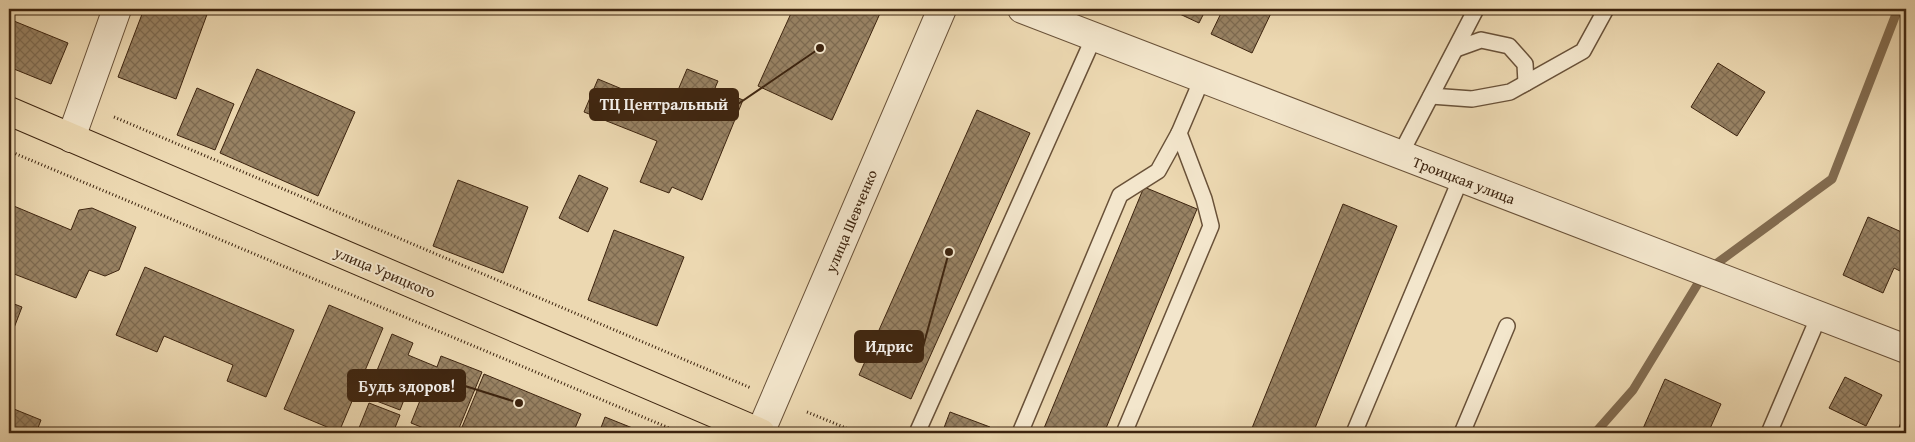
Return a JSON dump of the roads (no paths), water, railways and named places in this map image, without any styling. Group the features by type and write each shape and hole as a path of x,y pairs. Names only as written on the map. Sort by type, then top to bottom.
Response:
{"main road":[{"name":"улица Урицкого","path":"9,111 761,433"}],"street":[{"path":"71,138 116,9"},
{"name":"улица Шевченко","path":"761,433 942,9"},
{"name":"Троицкая улица","path":"1022,9 1906,349"}],"lane":[{"path":"1400,155 1476,9"},
{"path":"1431,96 1472,99 1510,92 1583,51 1606,9"},
{"path":"917,433 1094,37"},
{"path":"1456,48 1481,40 1510,46 1525,64 1526,83"},
{"path":"1020,433 1120,195 1158,171 1179,133 1202,78"},
{"path":"1124,433 1211,226 1204,199 1179,133"},
{"path":"1354,433 1461,178"},
{"path":"1768,433 1819,316"},
{"path":"1462,433 1507,326"}],"waterway":[{"path":"1595,433 1633,390 1705,272 1832,179 1898,9"}],"place":[{"name":"ТЦ Центральный","path":"820,48"},
{"name":"Идрис","path":"949,252"},
{"name":"Будь здоров!","path":"519,403"}]}
